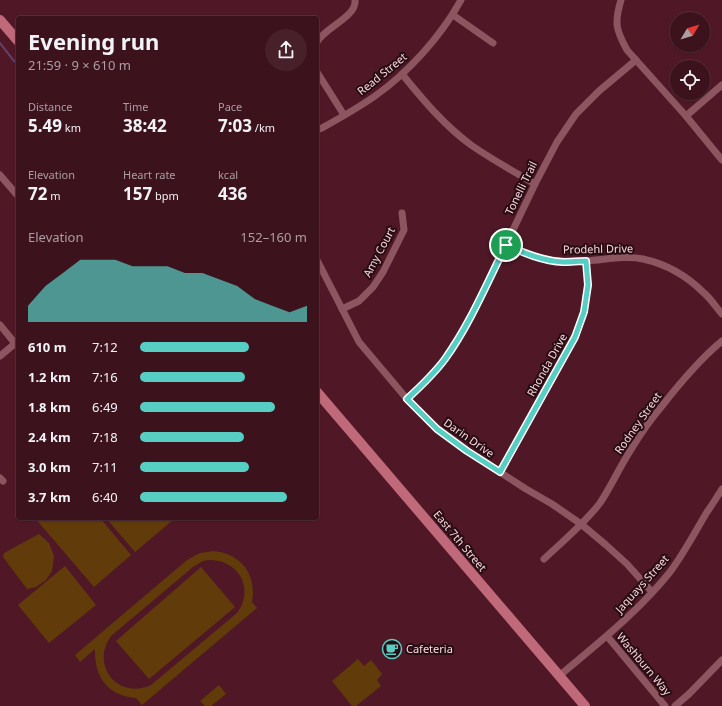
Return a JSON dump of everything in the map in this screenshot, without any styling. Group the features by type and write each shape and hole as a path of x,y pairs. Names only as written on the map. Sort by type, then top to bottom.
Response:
{"street":[{"path":"319,39 323,34 351,13 356,5 355,0"},
{"name":"Read Street","path":"319,129 376,96 402,74 419,57 453,15 461,0"},
{"path":"621,0 617,13 616,26 620,38 627,50 686,116 722,160"},
{"path":"453,15 494,42"},
{"path":"0,20 16,39"},
{"name":"Tonelli Trail","path":"407,399 425,382 444,360 461,334 476,307 535,184 557,142 576,114 599,91 636,60"},
{"path":"402,74 424,102 446,124 464,139 497,162 535,184"},
{"path":"319,75 344,115"},
{"path":"686,116 722,85"},
{"path":"0,175 16,194"},
{"name":"Amy Court","path":"342,309 359,301 373,287 383,272 404,230 402,213"},
{"name":"Prodehl Drive","path":"506,245 546,260 563,262 618,257 644,260 665,267 688,279 705,294 722,314"},
{"name":"Rhonda Drive","path":"500,472 575,337 584,312 587,292 588,285 586,261"},
{"name":"Darin Drive","path":"319,264 359,342 407,399 437,429 467,451 582,524 627,564 652,592"},
{"path":"0,325 16,342"},
{"name":"Rodney Street","path":"544,559 582,524 599,504 612,484 631,448 651,420 689,373 722,342"},
{"path":"0,356 16,344"},
{"name":"East 7th Street","path":"319,394 585,706"},
{"name":"Jaquays Street","path":"559,676 607,636 652,592 670,571 688,546 722,489"},
{"name":"Washburn Way","path":"607,636 665,706"},
{"path":"675,706 689,694 722,660"}],"shaded area":[{"path":"37,520 102,520 131,555 94,587"},
{"path":"108,520 173,520 135,552"},
{"path":"39,534 49,543 54,556 52,571 46,580 36,587 27,589 3,557 4,553"},
{"path":"214,551 224,553 239,561 249,574 253,592 252,602 257,608 142,705 136,698 126,696 110,689 100,676 97,668 95,649 80,662 75,655 187,560 200,553","holes":["203,561 219,561 228,564 236,570 244,585 242,604 237,613 151,685 139,688 128,688 118,684 106,669 104,658 105,647 111,636 193,567"]},
{"path":"65,566 96,605 49,643 18,605"},
{"path":"201,567 235,607 149,679 116,641"},
{"path":"358,659 364,666 371,660 382,674 377,680 381,686 356,706 352,706 332,681"},
{"path":"219,685 226,694 211,706 205,706 200,701"}],"waterway":[{"path":"0,43 16,62"}],"place":[{"name":"Cafeteria","path":"392,649"}],"route":[{"path":"506,245 546,260 563,262 586,261 588,285 584,312 575,337 500,472 467,451 437,429 407,399 425,382 444,360 461,334 476,307 506,245"}]}
